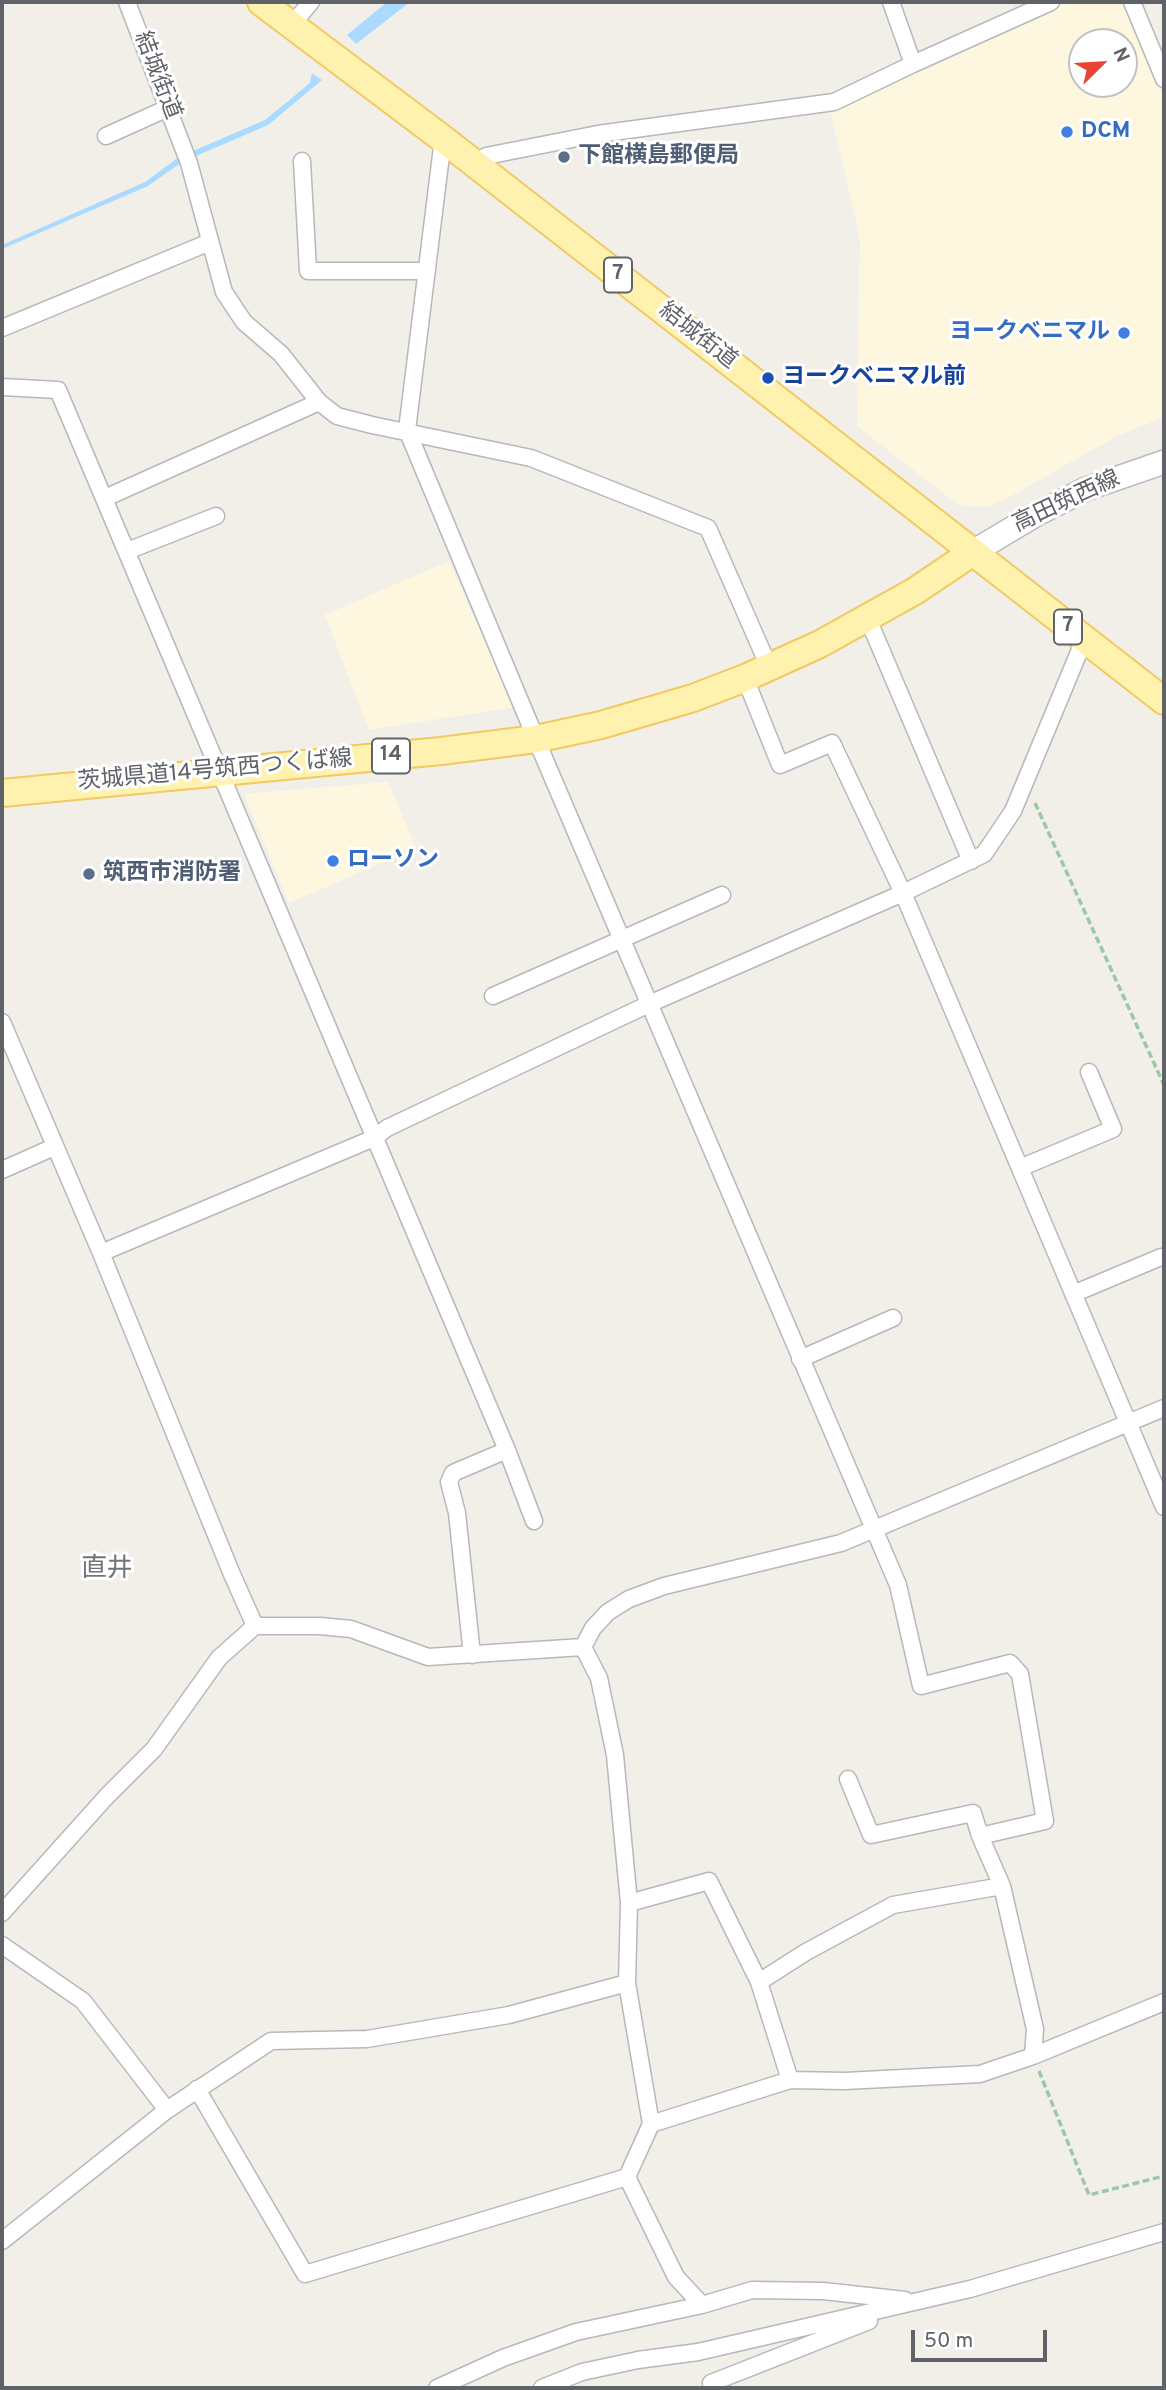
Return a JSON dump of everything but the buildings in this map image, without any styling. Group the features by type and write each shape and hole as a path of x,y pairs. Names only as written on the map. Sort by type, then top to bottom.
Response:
{"main road":[{"name":"結城街道","path":"261,2 443,139 1164,701"},
{"name":"高田筑西線","path":"973,552 1035,514 1086,489 1164,462"},
{"name":"茨城県道14号筑西つくば線","path":"2,793 442,751 536,739 601,725 692,698 769,667 869,619 973,552"}],"street":[{"name":"結城街道","path":"127,2 187,157 224,292 244,322 281,354 319,402"},
{"path":"291,26 311,2"},
{"path":"891,2 913,64"},
{"path":"477,166 486,156 598,134 834,102 1051,2"},
{"path":"1132,2 1164,79"},
{"path":"106,136 168,108"},
{"path":"443,139 407,430 621,939 898,1584 921,1686 1010,1663 1020,1674 1045,1821 979,1836"},
{"path":"302,161 308,271 427,271"},
{"path":"2,328 210,242"},
{"path":"2,387 58,390 507,1450 534,1521"},
{"path":"105,498 319,402 337,416 531,458 708,528 769,667"},
{"path":"127,551 216,516"},
{"path":"869,619 971,861"},
{"path":"101,1253 374,1138 387,1128 649,1004 903,893 984,854 1013,811 1084,640"},
{"path":"745,678 780,765 832,743 903,893 1164,1507"},
{"path":"493,996 722,895"},
{"path":"2,1022 255,1626"},
{"path":"1020,1168 1113,1129 1089,1072"},
{"path":"2,1170 54,1147"},
{"path":"1073,1294 1161,1256"},
{"path":"800,1359 893,1318"},
{"path":"583,1647 593,1628 608,1612 629,1599 664,1586 841,1543 1164,1408"},
{"path":"472,1655 457,1513 449,1482 453,1473 507,1450"},
{"path":"2,1913 107,1796 154,1749 219,1658 255,1626 351,1629 428,1657 583,1647"},
{"path":"197,2089 304,2274 627,2177 651,2124 626,1983 629,1903 615,1755 599,1678 583,1647"},
{"path":"848,1779 871,1835 973,1813 979,1836 1002,1886 1035,2029 1033,2056"},
{"path":"629,1903 709,1881 759,1982 790,2080"},
{"path":"759,1982 806,1952 893,1905 1002,1886"},
{"path":"2,1945 83,2001 167,2110"},
{"path":"2,2241 167,2110 271,2042 380,2037 509,2015 626,1983"},
{"path":"651,2124 790,2080 845,2081 980,2074 1033,2056 1164,2002"},
{"path":"627,2177 677,2277 702,2305"},
{"path":"542,2388 582,2372 638,2360 698,2352 970,2289 1164,2232"},
{"path":"437,2388 503,2358 576,2332 702,2305 752,2290 823,2291 920,2301"},
{"path":"712,2388 711,2383 920,2301"}],"path":[{"path":"1025,782 1164,1085"},
{"path":"1033,2056 1089,2195 1164,2176"}],"shaded area":[{"path":"1063,2 1124,2 1135,28 1068,28 1068,98 1138,98 1138,36 1164,99 1164,417 1119,435 989,506 972,507 956,503 857,426 860,239 830,108"},
{"path":"449,561 514,707 369,730 325,615"},
{"path":"388,782 416,848 289,903 244,794"}],"water":[{"path":"387,2 410,2 356,44 347,35"},
{"path":"312,73 322,80 268,125 182,162 148,186 2,249 2,245 145,182 179,157 265,120 310,83"}],"place":[{"name":"DCM","path":"1067,132"},
{"name":"下館横島郵便局","path":"564,157"},
{"name":"ヨークベニマル","path":"1124,333"},
{"name":"ヨークベニマル前","path":"768,378"},
{"name":"ローソン","path":"333,861"},
{"name":"筑西市消防署","path":"89,874"}],"district":[{"name":"直井","path":"107,1571"}]}
